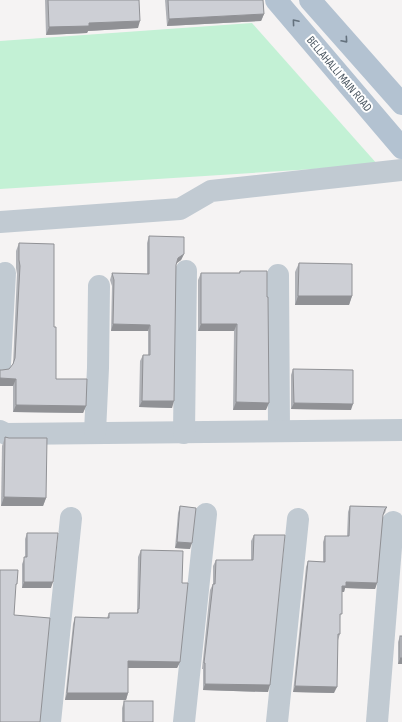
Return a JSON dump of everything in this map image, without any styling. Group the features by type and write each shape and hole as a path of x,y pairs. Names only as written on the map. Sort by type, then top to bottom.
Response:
{"main road":[{"name":"BELLAHALLI MAIN ROAD","path":"276,0 402,148"},
{"path":"310,0 402,104"}],"street":[{"path":"0,222 180,209 211,191 402,170"},
{"path":"184,433 186,271"},
{"path":"0,366 5,274"},
{"path":"278,275 279,430"},
{"path":"95,432 98,368 99,286"},
{"path":"0,431 6,434 95,432 184,433 279,430 402,430"},
{"path":"184,722 206,514"},
{"path":"50,722 71,518"},
{"path":"277,722 298,519"},
{"path":"377,722 394,522"}],"green space":[{"path":"252,23 378,165 0,189 0,41"}],"building":[{"path":"48,0 139,0 140,21 89,23 89,26 49,27"},
{"path":"168,0 263,0 264,14 169,19"},
{"path":"149,236 184,237 184,254 178,258 176,265 174,401 142,401 143,355 150,355 150,325 113,324 114,280 112,273 149,274"},
{"path":"19,243 54,244 54,327 56,327 56,379 87,379 86,406 16,405 16,379 0,378 0,370 9,369 15,358 20,266"},
{"path":"299,263 352,264 352,296 298,296"},
{"path":"240,271 267,271 269,403 236,402 237,324 201,324 201,273 240,273"},
{"path":"293,369 353,370 353,404 294,403"},
{"path":"5,437 47,438 46,498 4,497"},
{"path":"180,506 196,508 192,543 177,542"},
{"path":"350,506 387,507 383,515 377,583 346,582 346,586 342,586 342,614 340,614 340,634 338,634 337,687 295,686 308,561 325,562 325,536 349,536"},
{"path":"27,533 58,533 53,582 24,582 24,557 27,557"},
{"path":"254,535 285,535 270,685 205,684 204,663 213,584 215,584 216,560 253,560"},
{"path":"141,550 183,551 182,583 188,583 180,662 128,661 128,693 67,693 75,617 109,618 109,613 138,613"},
{"path":"0,570 18,570 14,615 50,618 40,722 0,722"},
{"path":"400,636 402,636 402,658 400,658"},
{"path":"124,701 153,701 153,722 124,722"}]}
